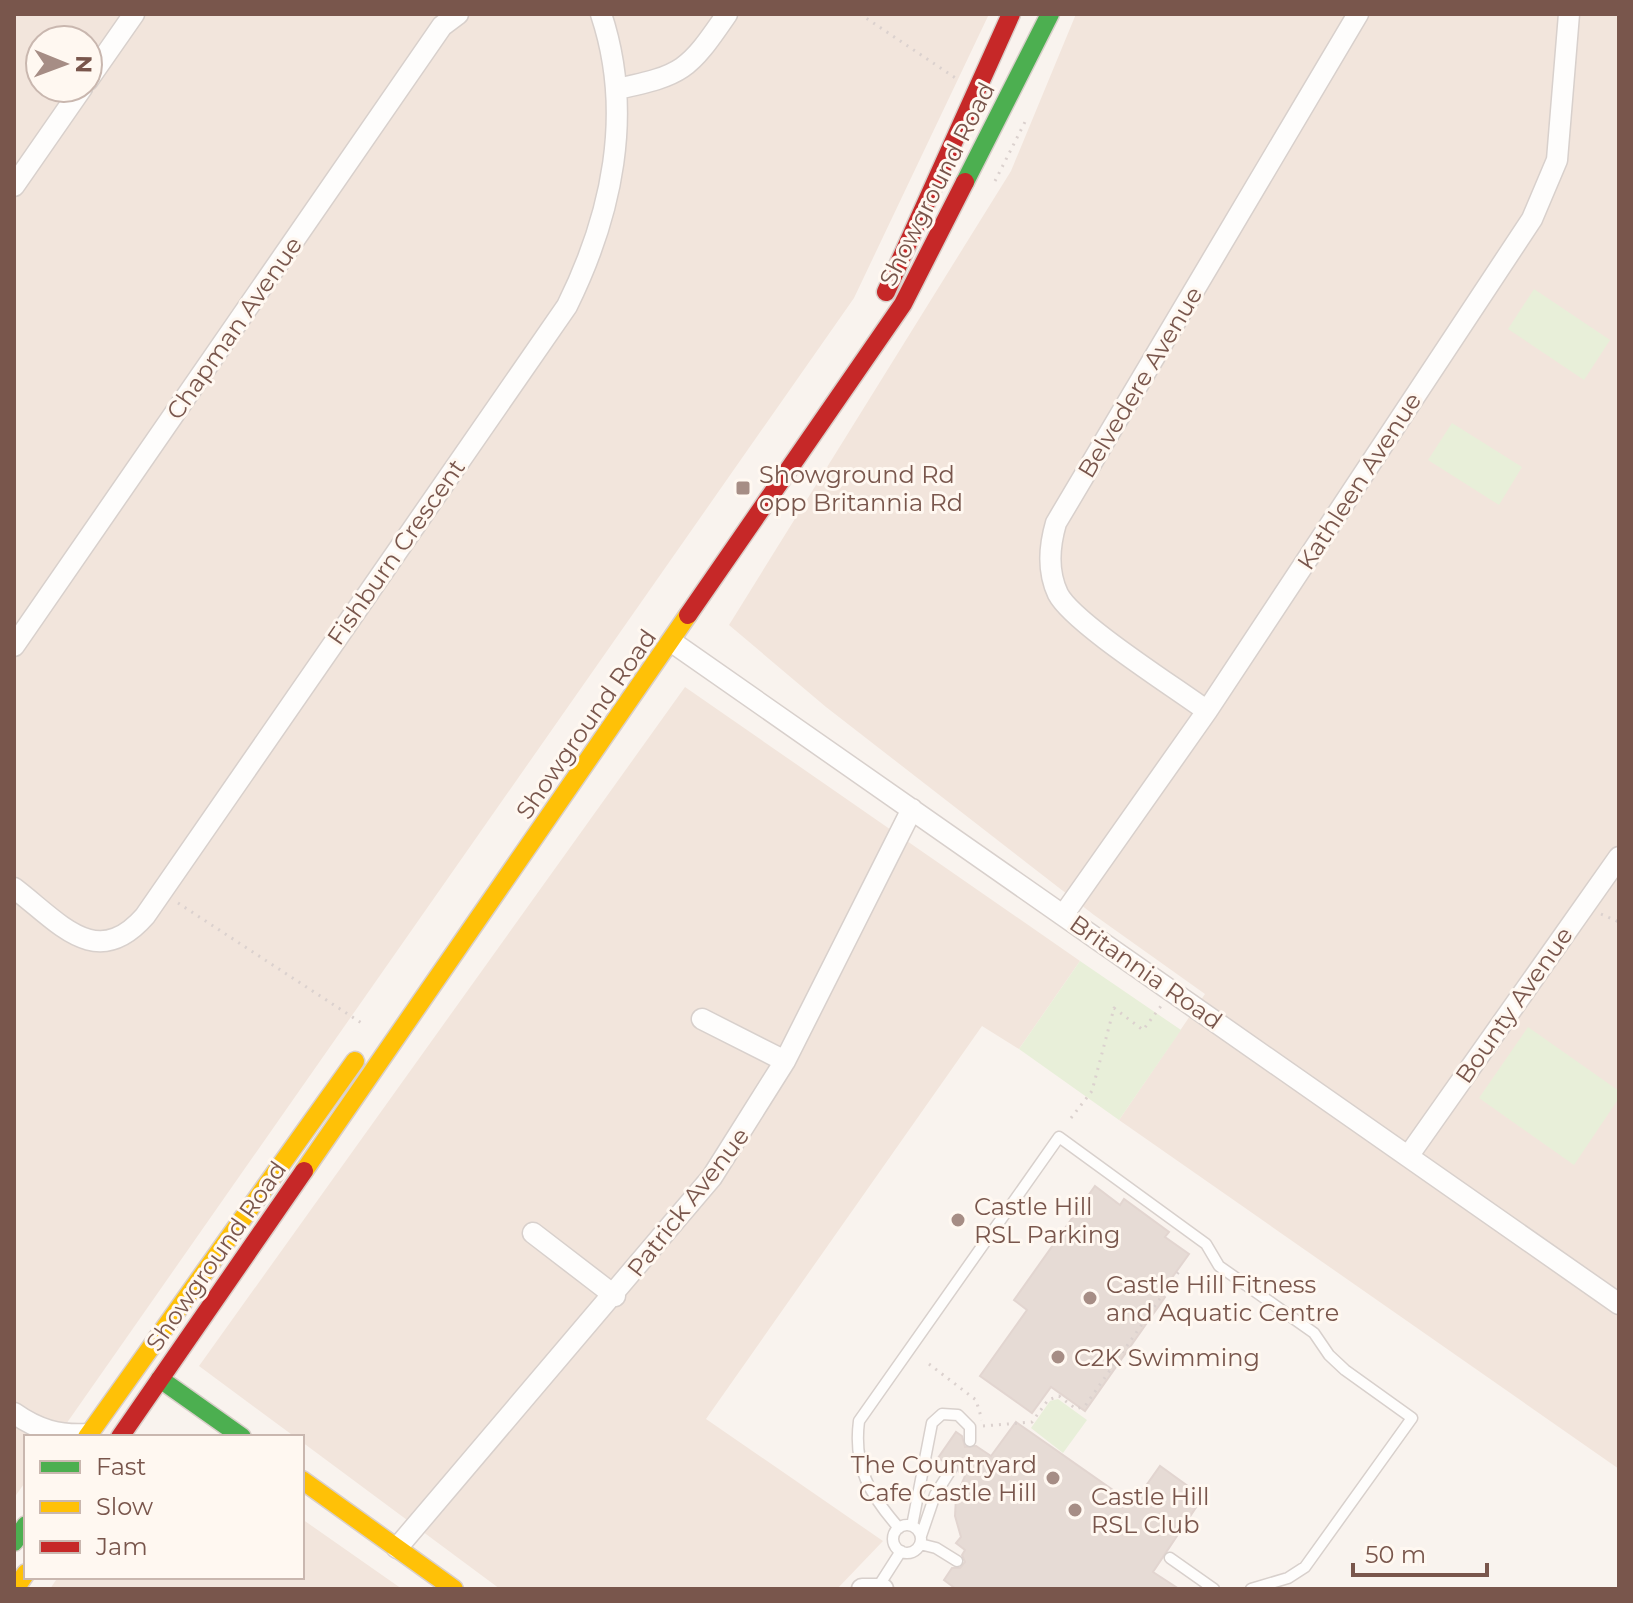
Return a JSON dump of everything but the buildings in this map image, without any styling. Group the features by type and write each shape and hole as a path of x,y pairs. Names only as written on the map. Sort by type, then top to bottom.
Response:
{"main road":[{"name":"Showground Road","path":"879,303 917,226 1011,14"},
{"name":"Showground Road","path":"121,1435 903,304 1050,14"},
{"name":"Showground Road","path":"466,903 865,325"},
{"name":"Showground Road","path":"89,1435 137,1363 366,1046"},
{"path":"137,1363 239,1435"},
{"path":"304,1481 454,1589"}],"street":[{"path":"104,57 134,14"},
{"name":"Chapman Avenue","path":"14,646 442,26 458,14"},
{"name":"Fishburn Crescent","path":"14,888 88,942 108,942 129,934 162,892 567,306 603,222 615,152 617,89 601,14"},
{"path":"617,89 658,80 684,69 727,14"},
{"name":"Belvedere Avenue","path":"1207,711 1071,612 1053,581 1050,543 1056,523 1358,14"},
{"name":"Kathleen Avenue","path":"1064,914 1207,711 1532,219 1557,160 1569,14"},
{"path":"14,186 71,104"},
{"name":"Britannia Road","path":"672,642 1619,1304"},
{"name":"Patrick Avenue","path":"397,1548 615,1296 712,1177 785,1061 912,809"},
{"name":"Bounty Avenue","path":"1409,1155 1619,857"},
{"path":"702,1019 785,1061"},
{"path":"533,1233 615,1296"},
{"path":"14,1413 39,1433 63,1435"}],"lane":[{"path":"899,1528 872,1496 859,1450 859,1421 1059,1137 1206,1244 1219,1266 1314,1333 1329,1355 1345,1370 1412,1418 1305,1567 1288,1578 1251,1589"},
{"path":"957,1561 920,1540 912,1526 932,1423 942,1414 958,1415 970,1427 970,1441"},
{"path":"901,1551 912,1552 920,1540 935,1495 952,1468"},
{"path":"899,1528 912,1526"},
{"path":"899,1528 894,1540 901,1551"},
{"path":"875,1588 901,1551"},
{"path":"1170,1558 1214,1589"}],"path":[{"path":"860,14 975,91"},
{"path":"162,892 363,1024"},
{"path":"1071,1118 1092,1091 1114,1008 1143,1030 1172,990"},
{"path":"983,1426 1032,1422 1048,1400 1059,1396 1076,1409 1085,1406 1180,1270"},
{"path":"929,1364 976,1400 983,1426 983,1440"}],"shaded area":[{"path":"14,14 989,14 854,298 58,1435 24,1435 24,1484 14,1498"},
{"path":"1076,14 1619,14 1619,1469 1119,1120 1205,994 1094,915 826,707 729,625 1011,171"},
{"path":"685,687 1080,961 1019,1049 982,1026 706,1419 883,1541 837,1589 500,1589 304,1443 304,1435 292,1435 199,1366"},
{"path":"304,1520 402,1589 50,1589 57,1579 304,1579"}],"green space":[{"path":"1534,289 1610,340 1584,380 1508,329"},
{"path":"1452,423 1522,467 1499,505 1428,460"},
{"path":"1080,961 1181,1030 1119,1120 1019,1049"},
{"path":"1528,1027 1619,1091 1619,1098 1574,1165 1479,1098"},
{"path":"1058,1399 1087,1420 1063,1453 1031,1428 1050,1401"}],"traffic: fast":[{"path":"965,182 1050,14"},
{"path":"160,1379 239,1435"},
{"path":"14,1542 24,1528"}],"traffic: slow":[{"path":"304,1171 688,615"},
{"path":"88,1435 355,1061"},
{"path":"304,1481 454,1589"},
{"path":"15,1589 24,1576"}],"traffic: jam":[{"path":"886,292 1011,14"},
{"path":"688,615 903,304 965,182"},
{"path":"121,1435 304,1171"}],"place":[{"name":"Showground Rd opp Britannia Rd","path":"743,488"},
{"name":"Castle Hill RSL Parking","path":"958,1220"},
{"name":"Castle Hill Fitness and Aquatic Centre","path":"1090,1298"},
{"name":"C2K Swimming","path":"1058,1357"},
{"name":"The Countryard Cafe Castle Hill","path":"1053,1478"},
{"name":"Castle Hill RSL Club","path":"1075,1510"}]}
